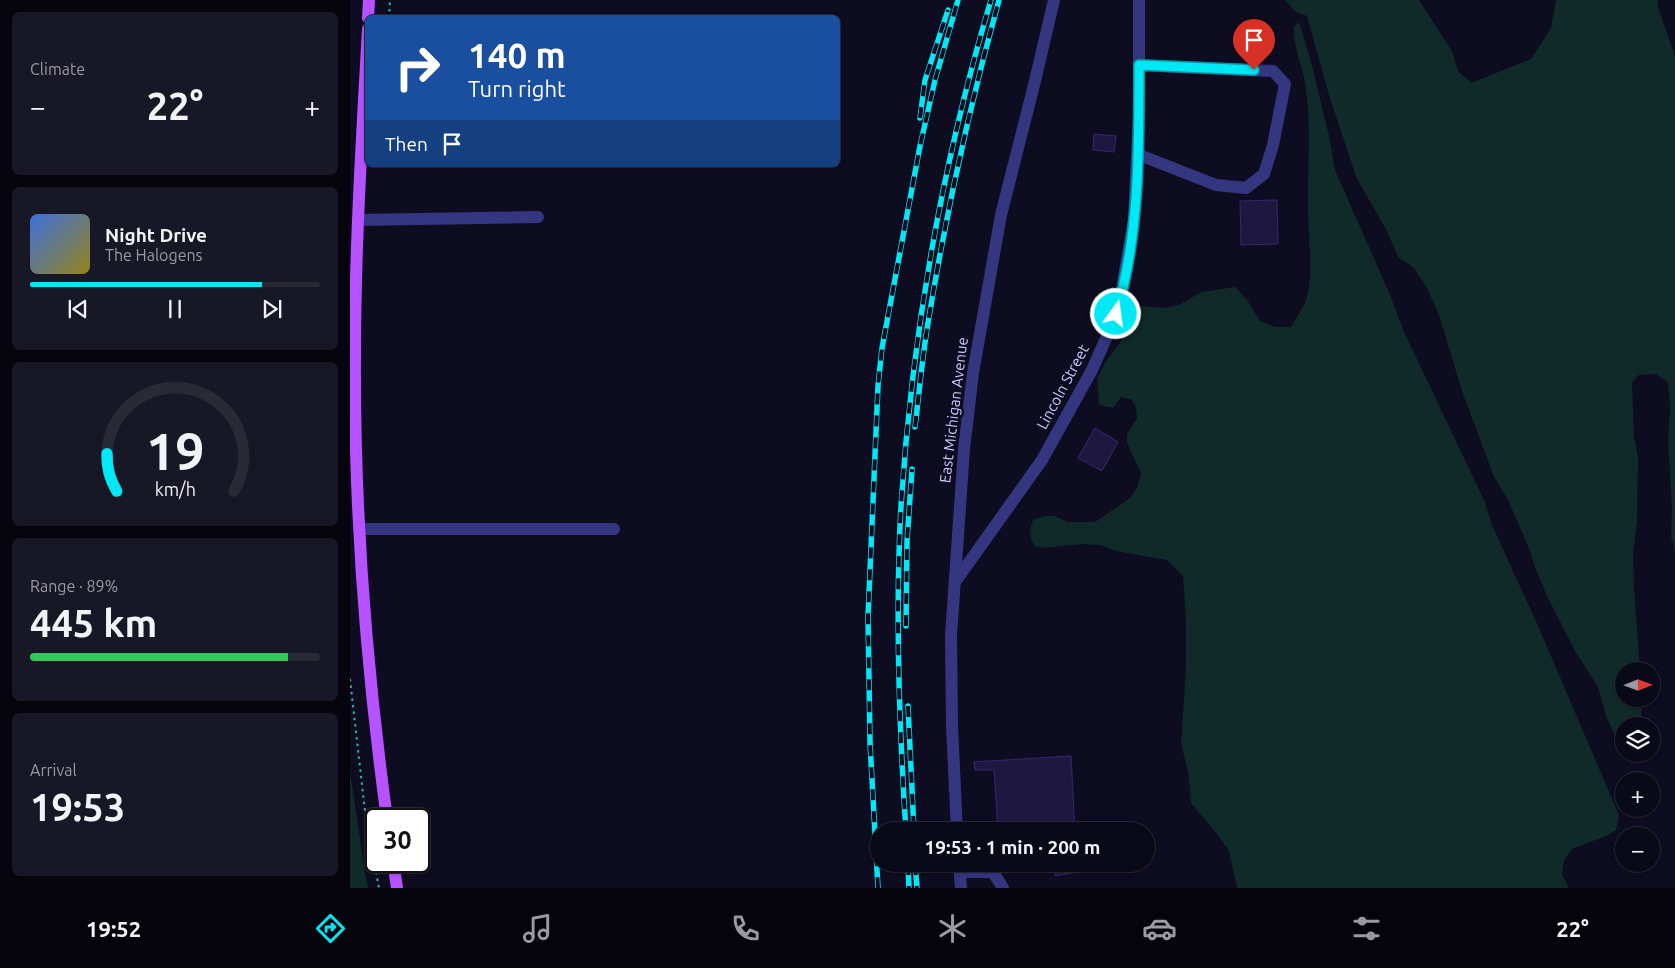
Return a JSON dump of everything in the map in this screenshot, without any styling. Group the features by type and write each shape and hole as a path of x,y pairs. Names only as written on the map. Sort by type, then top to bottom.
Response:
{"main road":[{"path":"368,15 369,0"},
{"path":"365,86 358,220 355,365 359,529 375,734 385,808"},
{"path":"395,873 397,888"}],"street":[{"name":"East Michigan Avenue","path":"957,822 952,726 951,636 964,449 973,373 985,296 1001,215 1054,0"},
{"name":"Lincoln Street","path":"954,584 1042,460 1092,370 1111,327 1120,300 1134,218 1137,154 1139,0"},
{"path":"1137,154 1216,185 1246,188 1264,174 1273,145 1285,84 1273,71 1139,65"},
{"path":"358,220 538,217"},
{"path":"359,529 614,529"},
{"path":"960,872 961,888"},
{"path":"993,872 1003,888"}],"path":[{"path":"389,15 390,0"},
{"path":"350,678 359,768 378,888"}],"green space":[{"path":"1285,0 1419,0 1452,51 1458,71 1471,83 1531,59 1551,28 1556,0 1658,0 1658,7 1675,56 1675,550 1671,536 1672,509 1668,441 1670,410 1668,382 1656,374 1639,375 1632,382 1634,436 1638,457 1637,521 1633,553 1639,662 1615,662 1615,708 1641,708 1641,717 1615,717 1615,736 1606,716 1598,687 1575,651 1547,596 1507,498 1494,477 1462,391 1439,315 1427,288 1414,268 1398,257 1387,231 1357,179 1329,95 1307,16 1296,12"},
{"path":"1299,22 1313,69 1335,170 1388,290 1405,334 1484,500 1492,525 1539,628 1615,806 1615,817 1619,817 1615,831 1572,849 1564,860 1562,875 1569,888 1237,888 1229,851 1191,803 1188,771 1181,744 1186,669 1186,619 1183,576 1167,560 1116,551 1101,545 1084,544 1042,548 1035,546 1032,540 1030,530 1033,520 1045,516 1055,516 1068,522 1095,522 1130,498 1137,488 1141,473 1127,443 1127,434 1137,418 1136,408 1132,400 1121,397 1114,407 1099,404 1097,379 1105,363 1121,341 1130,318 1142,306 1163,308 1179,305 1201,292 1235,287 1247,300 1260,321 1275,327 1291,327 1302,309 1307,297 1310,277 1308,219 1309,130 1305,83 1296,48 1294,27"},
{"path":"350,772 368,888 350,888"}],"building":[{"path":"1094,134 1116,136 1114,152 1093,150"},
{"path":"1277,200 1278,244 1241,245 1240,201"},
{"path":"1095,428 1118,442 1102,471 1078,458"},
{"path":"1071,756 1075,822 997,822 994,770 975,770 974,762"},
{"path":"1055,872 1077,872 1055,876"}],"railway":[{"path":"878,888 870,743 868,617 878,386 882,348 920,146 935,80 958,0"},
{"path":"905,822 901,751 898,587 906,442 921,314 944,187 958,124 991,0"},
{"path":"915,427 925,341 958,163 999,0"},
{"path":"920,118 925,80 948,10"},
{"path":"906,626 907,541 912,469"},
{"path":"908,706 914,822"},
{"path":"908,872 909,888"},
{"path":"916,872 917,888"}],"route":[{"path":"1116,314 1129,254 1134,218 1139,114 1139,65 1254,70"}]}
